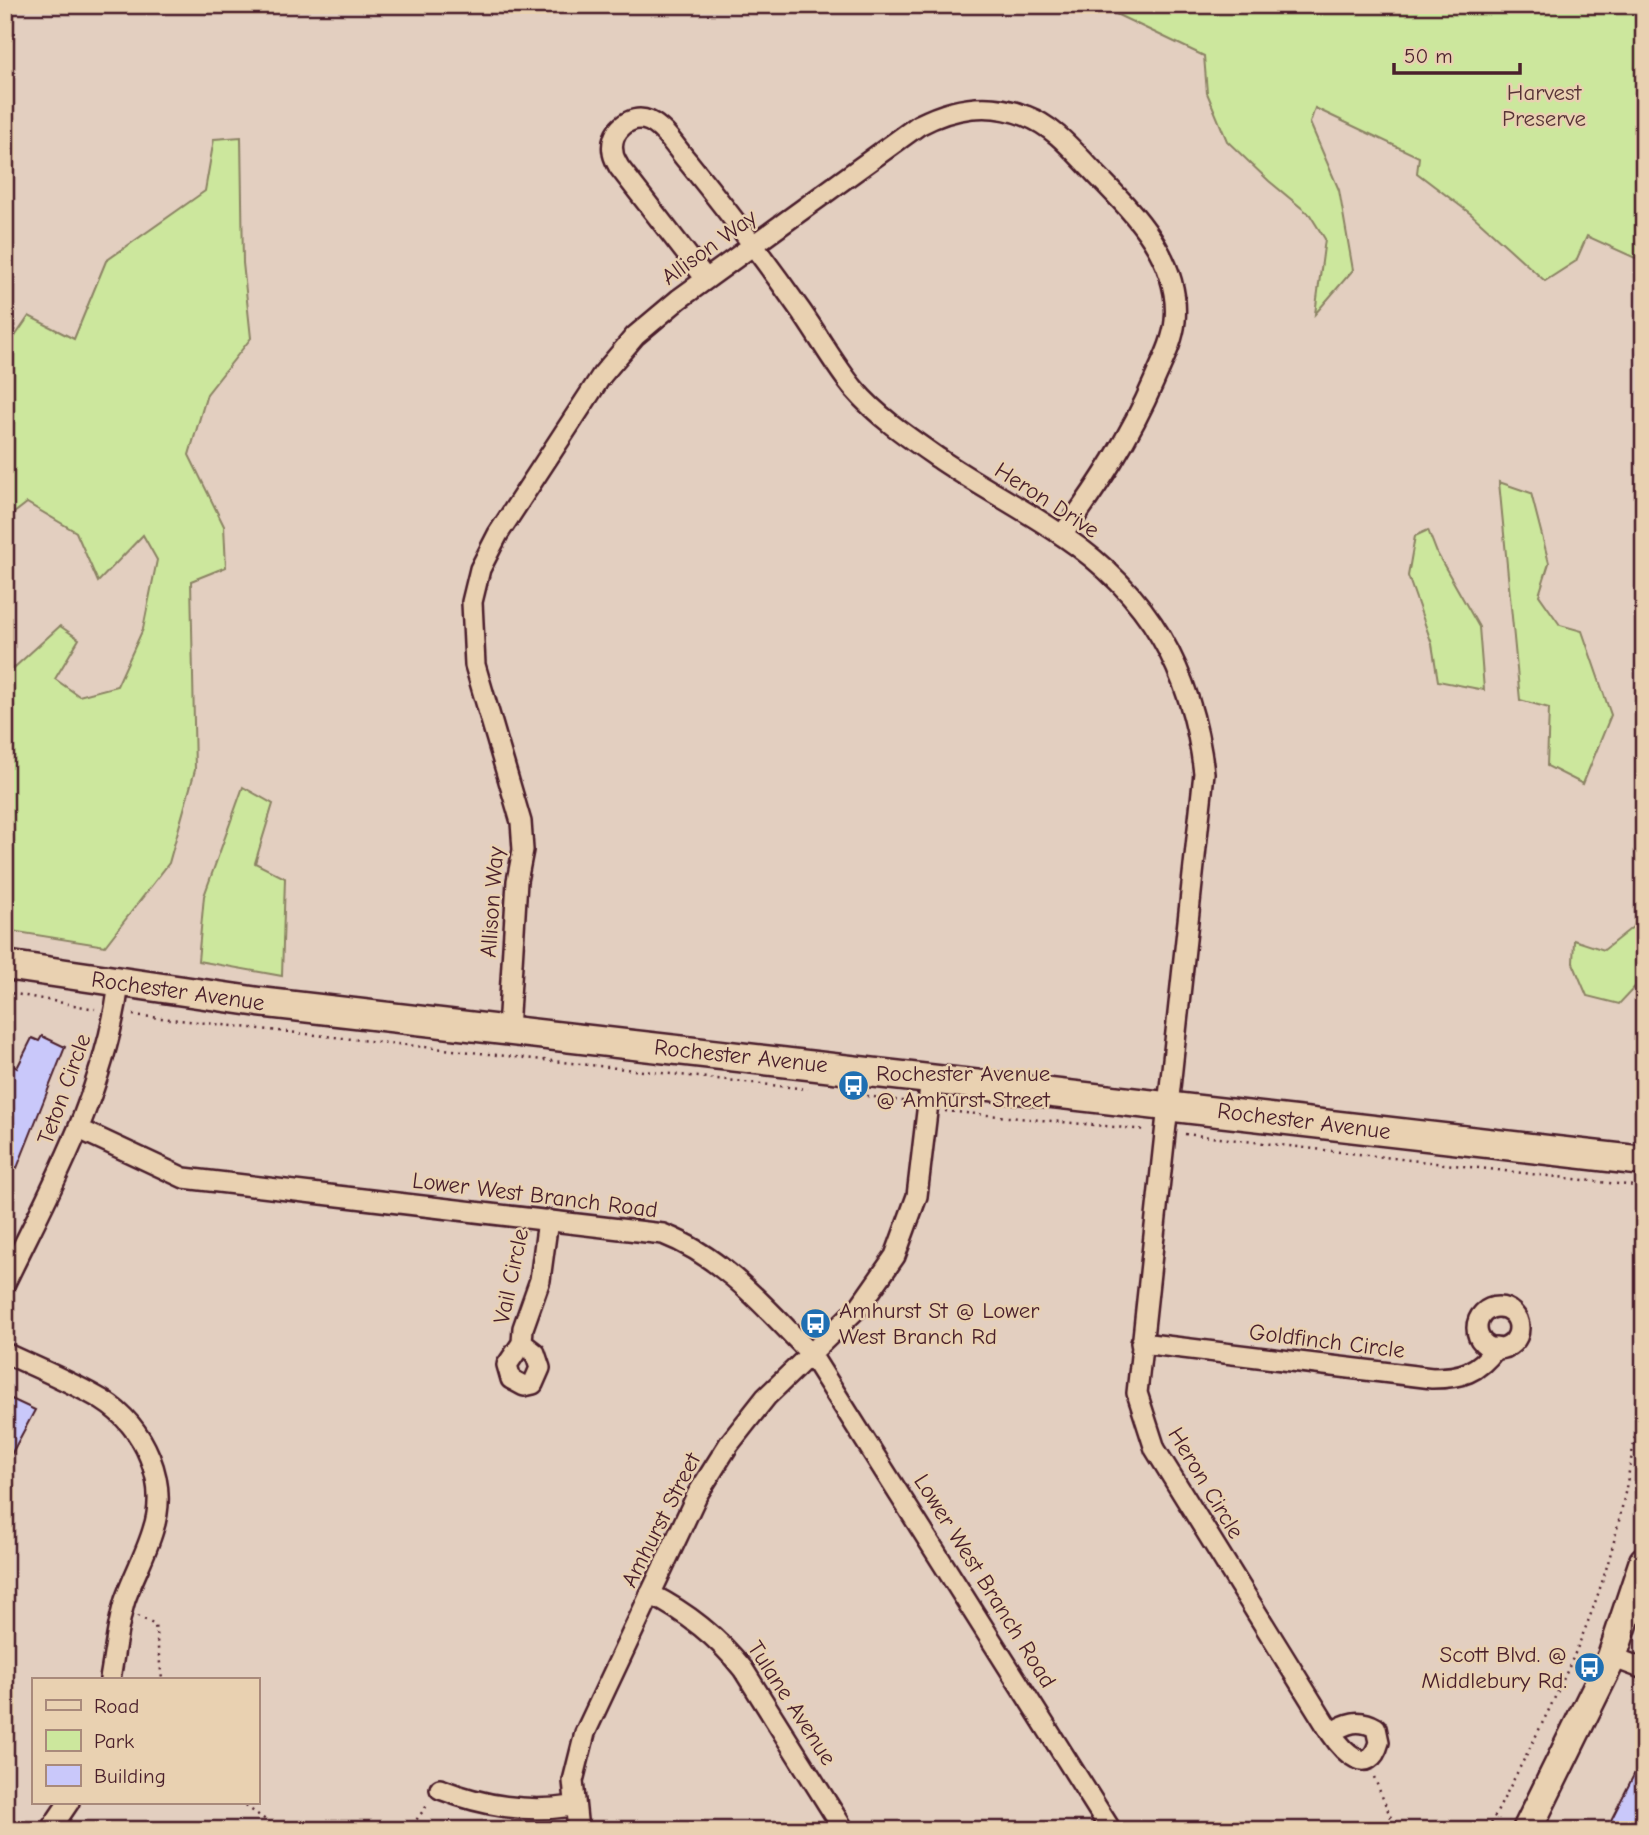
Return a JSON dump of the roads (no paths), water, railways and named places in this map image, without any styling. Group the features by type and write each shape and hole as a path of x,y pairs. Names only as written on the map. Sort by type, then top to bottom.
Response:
{"main road":[{"name":"Rochester Avenue","path":"5,965 119,984 508,1030 930,1091 1166,1118 1644,1161"},
{"path":"1527,1830 1612,1657 1644,1562"}],"street":[{"name":"Allison Way","path":"508,1030 517,881 523,850 521,822 475,665 472,612 480,569 498,534 603,375 635,336 754,244 919,125 943,112 967,107 1008,111 1027,116 1061,138 1136,216 1159,251 1174,287 1175,321 1166,353 1136,423 1103,479 1062,535"},
{"name":"Heron Drive","path":"706,279 619,167 612,152 614,140 625,124 636,119 657,125 754,244 854,389 906,436 981,488 1062,535 1097,562 1130,594 1157,628 1178,666 1200,740 1203,773 1200,825 1166,1118"},
{"name":"Teton Circle","path":"5,1283 79,1129 100,1076 116,1013 119,984"},
{"name":"Amhurst Street","path":"578,1830 573,1806 573,1781 585,1733 697,1495 729,1444 766,1397 860,1306 895,1256 917,1196 930,1091"},
{"name":"Heron Circle","path":"1166,1118 1141,1343 1137,1393 1141,1415 1155,1449 1331,1733"},
{"name":"Lower West Branch Road","path":"79,1129 184,1178 663,1234 687,1243 755,1297 810,1353 1111,1830"},
{"name":"Vail Circle","path":"522,1343 523,1328 540,1280 548,1220"},
{"name":"Goldfinch Circle","path":"1141,1343 1432,1378 1459,1378 1472,1372 1486,1363 1496,1348"},
{"path":"5,1353 103,1401 123,1417 140,1438 155,1470 158,1502 154,1528 122,1610 110,1678"},
{"name":"Tulane Avenue","path":"650,1594 686,1613 725,1647 743,1669 844,1830"},
{"path":"1612,1657 1644,1669"},
{"path":"434,1796 531,1810 573,1806"},
{"path":"50,1830 68,1804"}],"place":[{"name":"Rochester Avenue @ Amhurst Street","path":"853,1086"},
{"name":"Amhurst St @ Lower West Branch Rd","path":"816,1323"},
{"name":"Scott Blvd. @ Middlebury Rd.","path":"1590,1667"}],"park label":[{"name":"Harvest Preserve","path":"1544,105"}]}
